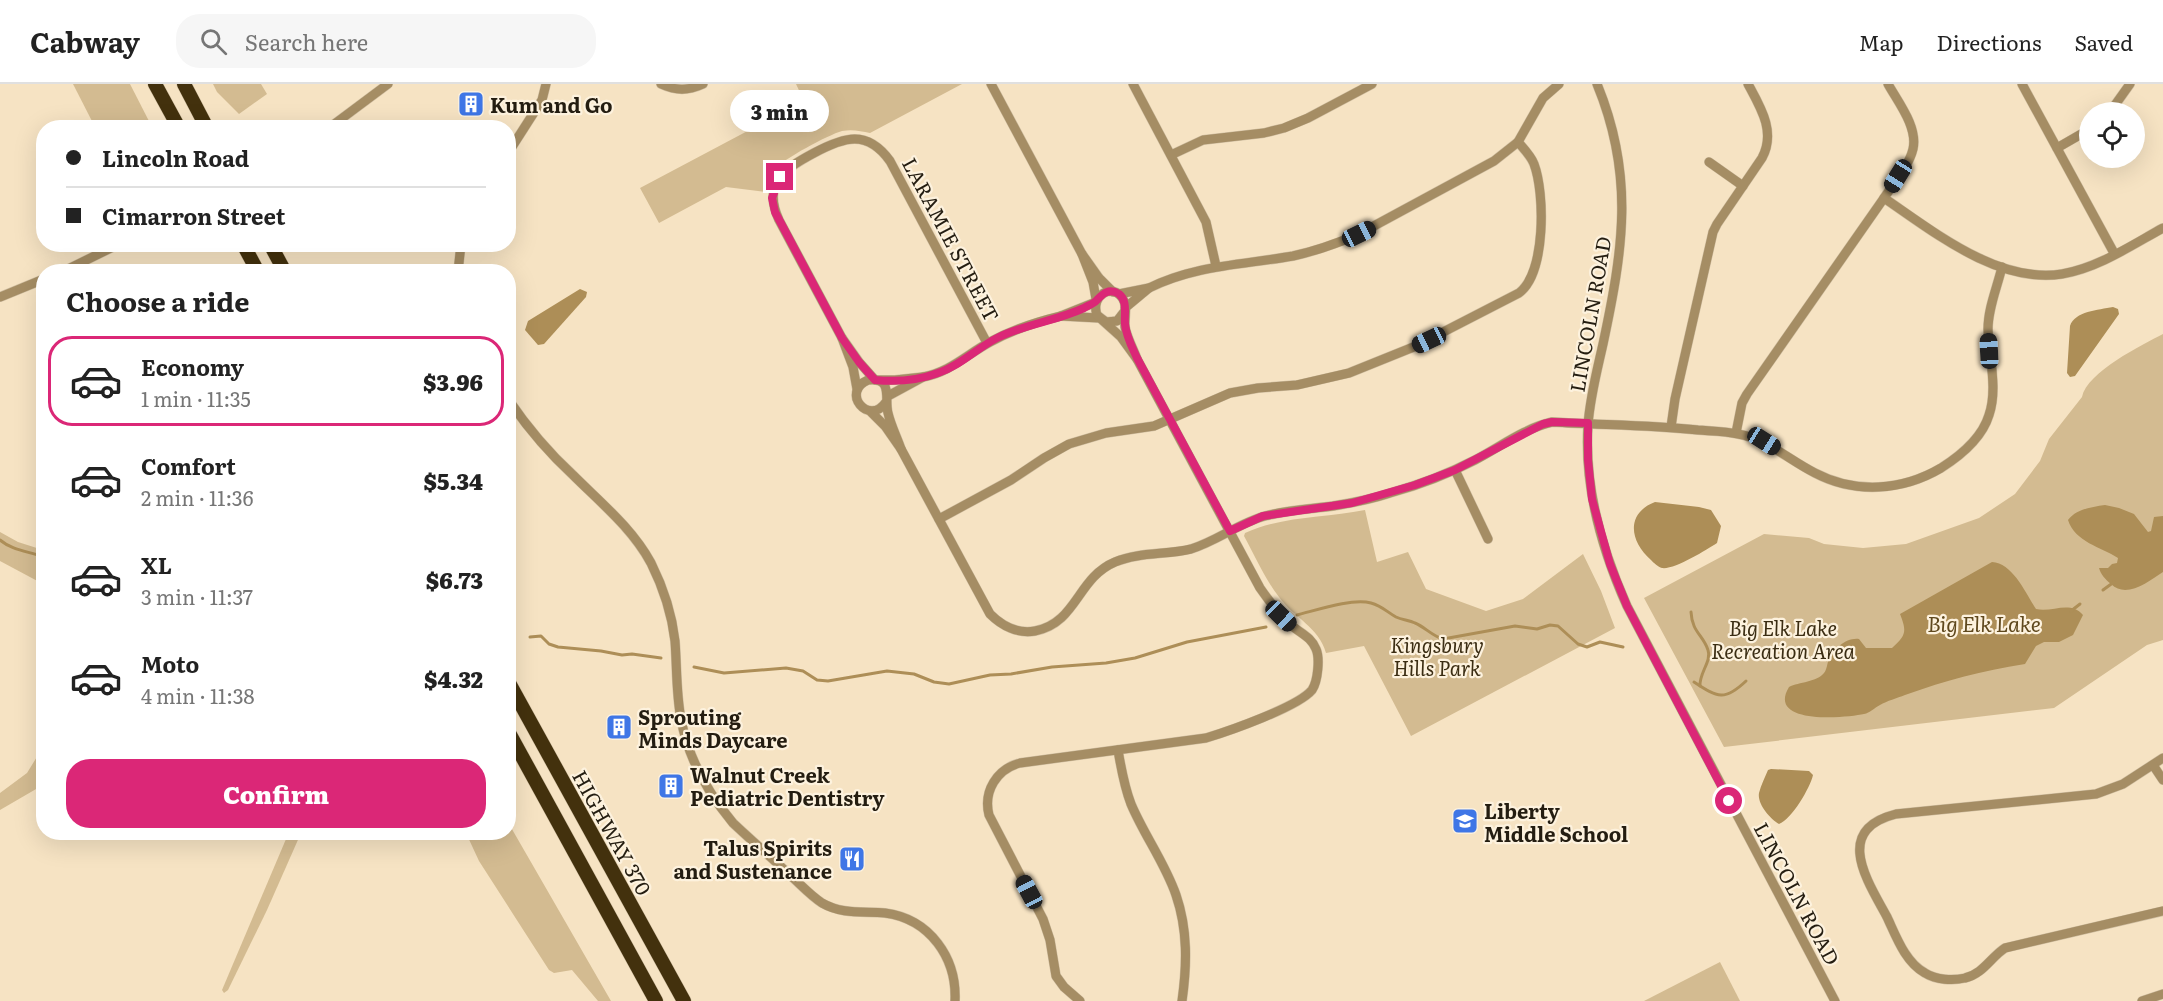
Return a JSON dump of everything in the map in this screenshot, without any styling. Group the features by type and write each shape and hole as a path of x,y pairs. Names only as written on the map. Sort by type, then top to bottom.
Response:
{"highway":[{"path":"155,84 175,120"},
{"path":"184,84 203,120"},
{"name":"HIGHWAY 370","path":"516,696 684,1001"},
{"path":"516,746 656,1001"}],"street":[{"path":"340,120 388,84"},
{"path":"516,141 542,100 546,84"},
{"path":"662,84 671,88 687,89 703,84"},
{"path":"991,84 1082,254 1093,282 1095,311 1100,319 1121,337 1137,358"},
{"path":"1133,84 1206,222 1216,267"},
{"path":"1171,155 1203,140 1264,133 1284,128 1372,84"},
{"path":"857,389 864,382 923,377 948,370 987,343 1023,327 1061,316 1096,301 1103,293 1149,288 1186,273 1295,256 1340,243 1494,161 1518,142 1543,98 1559,84"},
{"name":"LINCOLN ROAD","path":"1597,84 1611,124 1621,169 1623,217 1619,264 1588,423 1588,460 1592,499 1600,534 1618,586 1835,1001"},
{"path":"1671,427 1675,399 1713,232 1762,159 1768,139 1764,113 1748,84"},
{"path":"1736,433 1742,403 1747,394 1884,198 1909,158 1914,140 1911,126 1888,84"},
{"path":"2022,84 2114,254"},
{"path":"2117,102 2130,84"},
{"path":"2057,148 2079,135"},
{"name":"LARAMIE STREET","path":"842,338 773,205 774,190 783,171 836,141 855,138 872,143 884,153 987,343"},
{"path":"939,519 1011,480 1059,449 1096,436 1147,428 1230,393 1312,382 1368,366 1429,340 1522,291 1530,281 1535,267 1541,210 1534,165 1518,142"},
{"path":"1709,162 1743,186"},
{"path":"1884,198 1932,231 1985,261 2032,275 2063,274 2090,266 2163,228"},
{"path":"78,264 103,252"},
{"path":"1080,1001 1064,987 1056,976 1045,925 992,821 988,807 988,795 998,776 1013,765 1206,738 1230,731 1297,700 1312,689 1318,671 1317,651 1309,638 1292,626 1270,603 1137,358 1127,334 1124,301 1099,278 1082,254"},
{"path":"842,338 859,362 887,389 890,419 902,449 985,606 996,620 1020,631 1042,629 1057,622 1067,614 1089,581 1111,563 1132,557 1188,549 1212,541 1254,519 1274,513 1334,506 1380,496 1455,470 1543,424 1552,422 1671,427 1736,433 1764,441 1815,473 1830,479 1863,487 1889,486 1913,481 1955,459 1969,447 1989,417 1992,392 1989,316 2002,267"},
{"path":"0,297 36,282"},
{"path":"1061,316 1117,321 1125,310 1149,288"},
{"path":"842,338 853,366 856,396 859,403 885,426 902,449"},
{"path":"870,411 880,409 887,399 923,377"},
{"path":"516,409 546,448 629,531 651,563 671,618 675,639 680,717 686,741 696,767 721,809 733,823 822,902 851,913 883,913 897,916 912,921 924,929 934,938 949,962 956,990 955,1001"},
{"path":"1455,470 1488,539"},
{"path":"1118,750 1123,781 1130,803 1170,879 1180,907 1186,945 1186,973 1182,1001"},
{"path":"2163,758 2123,784 2096,794 1886,817 1867,829 1859,849 1862,869 1910,961 1924,973 1937,978 1967,978 1981,970 2005,948 2163,911"},
{"path":"2153,765 2163,780"},
{"path":"2142,1001 2163,994"}],"green space":[{"path":"73,84 130,84 148,120 91,120"},
{"path":"213,84 261,84 267,94 239,114 217,92"},
{"path":"796,84 962,84 870,133 842,131 806,148 774,170 766,192 726,187 659,223 640,188 804,101"},
{"name":"Big Elk Lake Recreation Area","path":"2163,334 2163,640 2147,645 2054,708 1724,747 1644,598 1764,534 1809,538 1824,544 1863,548 1906,544 1979,518 2015,494 2040,461 2049,439 2094,378 2116,360"},
{"name":"Kingsbury Hills Park","path":"1365,510 1377,562 1408,552 1426,589 1486,611 1523,599 1583,554 1601,591 1615,628 1411,736 1364,646 1326,653 1318,636 1274,590 1244,536 1245,533 1274,523"},
{"path":"0,532 18,542 36,548 36,580 0,561"},
{"path":"36,758 36,789 0,810 0,793 27,773"},
{"path":"516,836 611,1001 598,1001 572,970 554,973 549,970 479,861 469,840 516,840"},
{"path":"286,840 298,840 228,990 224,993 222,990"},
{"path":"1720,962 1740,1001 1644,1001"}],"water":[{"path":"580,289 587,292 586,297 544,344 538,345 525,330 528,321"},
{"path":"2113,307 2118,309 2119,314 2075,376 2070,377 2067,373 2070,326 2073,321 2082,314"},
{"path":"1655,502 1711,510 1721,526 1717,543 1674,566 1662,568 1658,566 1638,544 1634,528 1639,513"},
{"path":"2105,505 2134,514 2148,532 2151,531 2154,517 2163,516 2163,572 2144,584 2123,590 2104,577 2099,568 2108,568 2117,563 2118,558 2082,539 2076,534 2068,520 2080,511"},
{"name":"Big Elk Lake","path":"1992,562 2000,564 2013,573 2036,609 2072,608 2083,615 2073,635 2059,642 2044,642 2036,646 2025,664 1935,685 1855,716 1811,716 1788,708 1785,699 1789,687 1821,676 1826,670 1831,655 1841,644 1859,639 1866,648 1892,648 1904,633 1900,614"},
{"path":"1768,770 1809,771 1813,775 1800,803 1779,824 1765,811 1759,797 1763,781"}],"waterway":[{"path":"0,540 15,549 36,555"},
{"path":"2103,590 2114,582"},
{"path":"1297,615 1334,605 1363,602 1371,603 1396,617 1415,623 1443,639 1515,626 1537,629 1550,625 1558,626 1578,644 1587,647 1600,642 1623,647"},
{"path":"2071,611 2080,604"},
{"path":"1691,612 1693,624 1709,654 1700,686"},
{"path":"694,667 724,673 786,668 803,671 817,680 828,681 887,671 914,674 934,682 949,684 990,675 1135,658 1187,642 1266,627"},
{"path":"530,637 541,636 549,644 558,647 661,658"},
{"path":"1694,682 1721,695 1732,692 1746,681"}],"place":[{"name":"Kum and Go","path":"471,104"},
{"name":"Sprouting Minds Daycare","path":"619,727"},
{"name":"Walnut Creek Pediatric Dentistry","path":"671,786"},
{"name":"Liberty Middle School","path":"1465,821"},
{"name":"Talus Spirits and Sustenance","path":"852,859"}],"route":[{"path":"780,177 772,198 775,212 842,338 875,380 887,381 935,375 948,370 999,337 1037,322 1084,308 1096,302 1103,293 1113,292 1120,295 1125,304 1127,334 1137,358 1230,531 1254,519 1274,513 1352,503 1415,485 1455,470 1543,424 1588,423 1588,460 1592,499 1600,534 1618,586 1729,801"}]}
